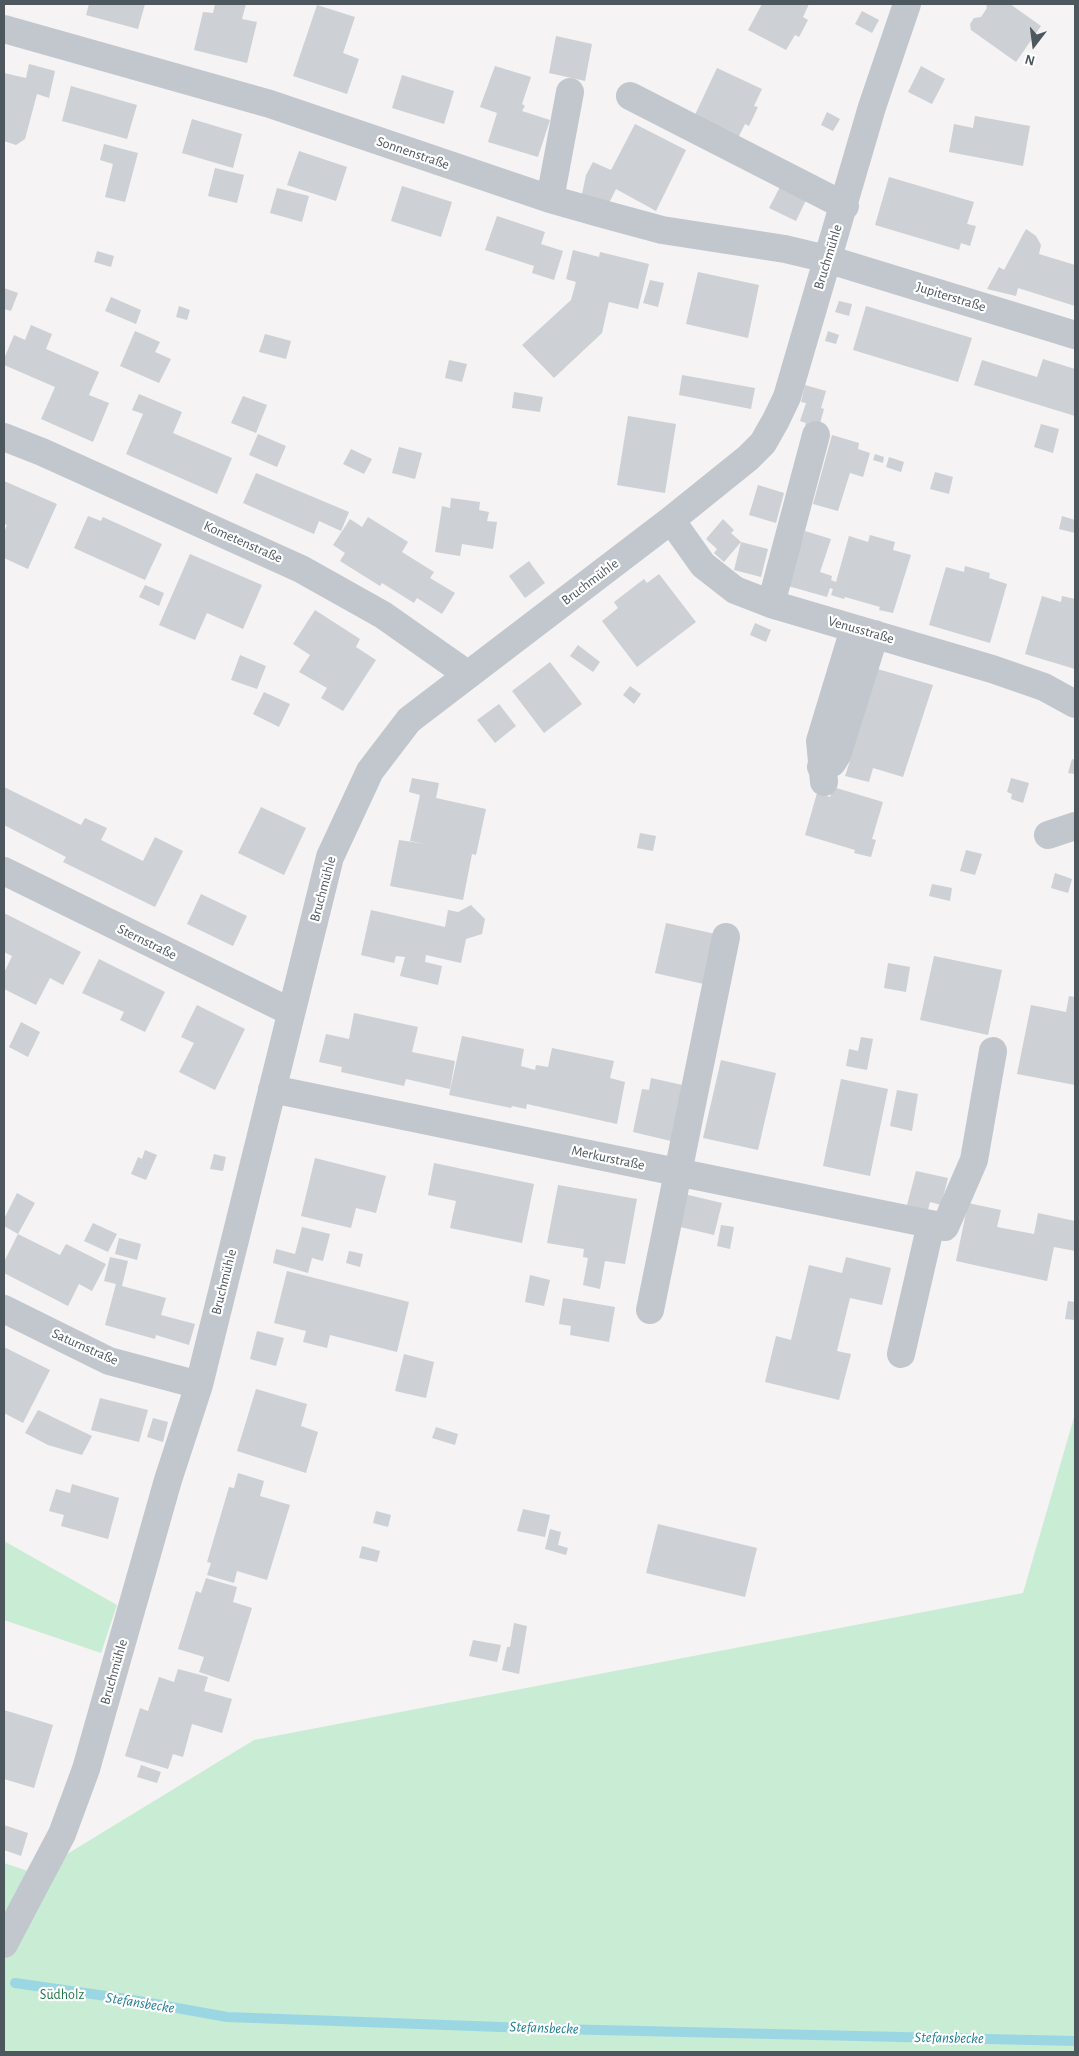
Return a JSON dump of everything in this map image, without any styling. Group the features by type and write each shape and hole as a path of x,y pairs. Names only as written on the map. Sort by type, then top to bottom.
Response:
{"street":[{"name":"Bruchmühle","path":"4,1944 62,1834 86,1769 168,1480 198,1385 330,857 370,771 409,720 671,520 748,458 763,443 787,397 872,107 907,4"},
{"name":"Sonnenstraße","path":"4,29 270,104 550,199 662,230 785,249 827,259"},
{"path":"550,199 570,92"},
{"path":"630,96 844,206"},
{"name":"Jupiterstraße","path":"827,259 1075,335"},
{"path":"771,604 816,435"},
{"name":"Kometenstraße","path":"4,437 42,452 301,568 383,615 467,674"},
{"name":"Venusstraße","path":"671,520 704,565 736,590 771,604 1014,676 1044,687 1075,704"},
{"path":"831,770 837,755 864,632"},
{"path":"1048,835 1075,826"},
{"name":"Sternstraße","path":"4,871 291,1012"},
{"path":"650,1310 726,937"},
{"path":"900,1354 938,1226 974,1160 993,1051"},
{"name":"Merkurstraße","path":"272,1089 938,1226"},
{"name":"Saturnstraße","path":"4,1309 109,1361 198,1385"}],"green space":[{"name":"Südholz","path":"1075,1414 1075,2052 4,2052 4,1932 59,1859 254,1740 1023,1593"},
{"path":"4,1541 117,1605 101,1653 4,1620"},
{"path":"4,1863 28,1871 4,1919"}],"building":[{"path":"89,4 145,4 138,29 86,15"},
{"path":"215,4 246,4 242,19 257,22 247,63 194,50 203,12 213,13"},
{"path":"762,4 809,4 803,17 808,20 799,37 795,35 786,50 748,30"},
{"path":"986,4 1010,4 1041,26 1016,62 971,30 970,24 974,18 981,17 987,8"},
{"path":"317,5 355,17 343,53 359,59 347,94 293,76"},
{"path":"862,11 879,20 872,33 855,24"},
{"path":"556,36 592,44 585,81 549,73"},
{"path":"29,64 55,71 49,98 37,94 25,139 16,145 4,141 4,73 26,78"},
{"path":"495,66 531,77 522,104 525,106 522,111 550,120 538,157 488,142 497,113 480,107"},
{"path":"921,66 945,79 932,104 908,92"},
{"path":"717,68 762,89 754,106 758,107 749,126 745,124 737,140 693,119"},
{"path":"402,75 454,91 444,124 392,108"},
{"path":"71,86 137,105 127,139 62,121"},
{"path":"827,112 840,119 833,131 821,125"},
{"path":"975,116 1030,126 1023,166 949,152 954,124 973,128"},
{"path":"192,119 242,134 233,168 182,153"},
{"path":"635,124 686,150 656,211 616,189 609,203 582,194 586,175 593,162 611,170"},
{"path":"104,144 138,153 125,202 105,197 113,164 100,160"},
{"path":"299,151 347,167 336,201 287,185"},
{"path":"215,168 244,175 237,203 208,196"},
{"path":"889,177 974,202 967,224 976,226 970,246 961,243 959,250 875,225"},
{"path":"782,183 808,196 796,221 769,208"},
{"path":"402,186 452,202 441,237 391,221"},
{"path":"277,188 309,196 302,222 270,213"},
{"path":"497,216 545,232 541,244 563,251 554,280 532,273 534,266 485,250"},
{"path":"1026,229 1036,236 1041,245 1039,254 1075,265 1075,306 1018,288 1016,296 987,289 999,267 1004,270"},
{"path":"573,250 599,257 600,252 649,264 638,309 609,302 602,333 554,378 522,345 571,300 576,282 566,279"},
{"path":"97,251 114,256 111,267 94,262"},
{"path":"698,272 759,285 748,338 686,324"},
{"path":"650,280 664,283 658,307 643,303"},
{"path":"4,288 18,293 11,311 4,309"},
{"path":"111,297 141,310 136,324 105,311"},
{"path":"839,301 852,304 849,316 835,312"},
{"path":"179,306 190,310 187,320 176,317"},
{"path":"866,306 972,338 958,382 853,350"},
{"path":"31,325 52,334 46,349 99,372 89,395 109,403 93,442 41,419 55,387 4,365 4,359 14,335 25,340"},
{"path":"135,331 160,342 155,352 171,359 159,383 120,366"},
{"path":"828,331 839,335 836,344 825,341"},
{"path":"265,334 291,341 286,359 259,352"},
{"path":"1043,359 1075,369 1075,416 974,385 982,360 1037,377"},
{"path":"449,360 467,364 462,382 445,378"},
{"path":"682,375 755,388 751,409 679,395"},
{"path":"805,385 826,391 821,408 824,409 819,427 805,425 806,423 800,421 806,403 801,402"},
{"path":"514,392 543,397 540,412 512,408"},
{"path":"139,394 182,412 173,433 232,458 217,494 126,454 143,414 132,410"},
{"path":"243,396 267,405 256,433 231,423"},
{"path":"628,416 676,424 665,493 617,485"},
{"path":"1041,424 1059,429 1053,453 1034,447"},
{"path":"258,434 286,446 277,467 249,455"},
{"path":"832,435 859,443 858,449 870,453 863,477 850,473 838,511 813,504"},
{"path":"399,447 422,453 415,479 392,473"},
{"path":"351,449 372,459 364,474 343,464"},
{"path":"875,454 884,457 883,463 873,460"},
{"path":"889,457 904,462 901,472 886,467"},
{"path":"935,472 953,477 949,494 930,489"},
{"path":"256,473 349,512 341,531 319,521 314,534 243,503"},
{"path":"4,481 57,504 28,569 4,558 4,533 7,525 4,524"},
{"path":"758,485 784,493 776,523 749,515"},
{"path":"451,498 480,502 479,510 489,512 487,521 497,522 493,549 462,544 460,556 435,552 442,506 450,508"},
{"path":"88,516 101,521 103,517 162,544 145,580 74,548"},
{"path":"1062,516 1075,520 1075,533 1059,529"},
{"path":"368,517 408,542 402,552 434,572 430,578 455,593 442,614 417,598 414,603 382,583 380,586 340,561 345,553 333,545 350,519 362,527"},
{"path":"723,519 734,530 731,533 741,542 724,562 714,553 717,549 706,539"},
{"path":"805,531 831,539 820,572 832,576 831,580 836,582 849,536 868,542 870,535 895,542 893,550 911,555 893,613 879,610 880,607 831,595 833,589 830,588 827,597 788,586"},
{"path":"741,542 768,549 761,577 734,570"},
{"path":"190,554 262,585 243,629 207,613 195,640 159,625"},
{"path":"529,561 545,583 525,598 509,576"},
{"path":"965,566 990,573 989,578 1007,584 990,643 929,625 946,567 964,572"},
{"path":"659,574 696,622 637,667 602,621 618,608 614,602 644,579 647,583"},
{"path":"145,585 164,593 159,606 139,597"},
{"path":"1042,596 1061,602 1062,596 1075,599 1075,669 1025,654"},
{"path":"315,610 360,639 356,647 376,660 343,711 321,698 327,688 299,672 310,655 293,644"},
{"path":"755,623 771,630 766,642 750,635"},
{"path":"578,645 600,662 593,672 570,656"},
{"path":"240,655 266,666 257,689 231,680"},
{"path":"550,662 582,704 544,733 512,691"},
{"path":"874,668 933,685 903,777 873,768 869,782 845,776 850,761 847,761"},
{"path":"630,686 641,694 634,704 623,695"},
{"path":"264,692 290,704 279,727 253,714"},
{"path":"499,704 516,726 495,743 477,720"},
{"path":"1072,759 1075,760 1075,774 1068,773"},
{"path":"412,778 439,783 436,798 486,809 476,855 472,854 463,900 390,886 399,840 426,844 410,841 420,795 409,792"},
{"path":"1011,778 1029,783 1023,803 1011,799 1012,794 1007,792"},
{"path":"4,787 81,825 85,818 107,828 101,840 143,861 155,837 183,851 155,907 63,862 66,857 4,825"},
{"path":"833,787 883,802 872,839 876,840 871,857 854,853 855,850 805,835 817,793 830,797"},
{"path":"261,807 306,828 284,875 238,853"},
{"path":"640,833 656,836 653,851 637,848"},
{"path":"966,850 982,854 975,875 960,871"},
{"path":"1055,873 1072,879 1068,893 1051,888"},
{"path":"932,884 952,888 950,901 929,896"},
{"path":"201,894 247,916 233,946 187,924"},
{"path":"471,905 485,919 482,934 466,939 461,963 426,955 425,962 442,966 438,985 400,976 405,957 396,956 394,963 361,955 371,910 445,927 448,910 458,912"},
{"path":"4,913 81,952 63,985 50,978 36,1005 4,989 4,973 12,956 4,952"},
{"path":"666,923 720,935 708,985 655,973"},
{"path":"934,956 1002,970 988,1035 920,1020"},
{"path":"99,959 165,992 145,1032 120,1020 124,1012 82,993"},
{"path":"888,963 910,967 906,992 884,988"},
{"path":"1069,996 1075,997 1075,1085 1017,1074 1031,1005 1066,1012"},
{"path":"197,1005 245,1029 215,1090 179,1072 194,1043 181,1037"},
{"path":"354,1013 418,1027 412,1052 455,1061 450,1089 406,1079 404,1086 341,1072 342,1067 319,1062 326,1034 349,1039"},
{"path":"21,1022 40,1032 28,1057 9,1047"},
{"path":"462,1036 524,1049 521,1066 535,1070 536,1065 548,1067 552,1048 614,1061 610,1078 625,1082 617,1124 527,1104 526,1109 512,1106 511,1108 449,1095"},
{"path":"861,1037 873,1039 867,1070 846,1066 849,1049 858,1051"},
{"path":"721,1060 776,1073 758,1150 703,1138"},
{"path":"651,1078 687,1086 675,1142 633,1132 642,1089 649,1090"},
{"path":"841,1079 888,1089 870,1176 823,1166"},
{"path":"897,1090 918,1094 912,1131 890,1126"},
{"path":"145,1150 157,1155 146,1180 131,1174 138,1157 142,1159"},
{"path":"214,1154 226,1157 223,1171 210,1169"},
{"path":"315,1158 386,1176 376,1213 356,1208 351,1228 301,1216"},
{"path":"434,1163 534,1184 522,1243 450,1228 456,1201 428,1195"},
{"path":"916,1171 948,1178 941,1205 930,1202 928,1210 907,1205"},
{"path":"558,1185 637,1199 625,1264 605,1261 600,1289 583,1285 588,1258 583,1257 584,1249 547,1243"},
{"path":"17,1193 35,1203 18,1234 4,1226 4,1219"},
{"path":"680,1193 722,1203 714,1235 672,1225"},
{"path":"968,1203 1001,1210 997,1227 1034,1234 1038,1213 1075,1221 1075,1251 1054,1247 1047,1281 956,1261"},
{"path":"93,1223 117,1234 108,1252 84,1241"},
{"path":"721,1225 734,1227 730,1249 717,1246"},
{"path":"302,1227 330,1234 323,1261 312,1258 308,1273 273,1263 276,1249 295,1254"},
{"path":"18,1234 60,1255 66,1244 106,1264 92,1291 79,1284 68,1306 4,1273 4,1262"},
{"path":"119,1238 141,1244 137,1260 115,1254"},
{"path":"349,1251 363,1254 360,1267 346,1263"},
{"path":"110,1257 128,1261 122,1286 166,1298 161,1315 195,1324 189,1345 156,1335 155,1339 105,1325 116,1284 104,1281"},
{"path":"846,1257 891,1268 882,1305 850,1298 837,1351 851,1354 839,1400 765,1382 776,1336 791,1340 809,1265 842,1273"},
{"path":"287,1271 409,1302 397,1352 330,1335 327,1348 303,1342 306,1331 274,1323"},
{"path":"530,1275 550,1280 544,1306 525,1302"},
{"path":"563,1298 615,1307 609,1342 570,1335 571,1326 559,1324"},
{"path":"1068,1301 1075,1302 1075,1320 1065,1319"},
{"path":"257,1331 284,1338 276,1366 250,1359"},
{"path":"4,1347 50,1370 23,1423 4,1413"},
{"path":"404,1354 434,1362 426,1398 395,1391"},
{"path":"256,1389 307,1404 301,1426 318,1432 306,1473 237,1451"},
{"path":"100,1398 148,1410 139,1442 91,1430"},
{"path":"38,1410 92,1436 82,1455 48,1445 25,1433"},
{"path":"153,1418 168,1422 163,1442 147,1437"},
{"path":"436,1427 458,1434 455,1445 432,1438"},
{"path":"238,1473 264,1481 260,1496 290,1505 267,1580 237,1571 234,1583 207,1575 211,1563 207,1562 229,1487 234,1488"},
{"path":"72,1484 119,1498 108,1539 61,1526 64,1515 49,1511 56,1489 70,1493"},
{"path":"523,1509 550,1515 545,1537 517,1531"},
{"path":"376,1511 391,1515 388,1527 373,1523"},
{"path":"658,1524 757,1548 745,1597 646,1573"},
{"path":"550,1529 561,1532 558,1545 568,1548 566,1555 545,1549"},
{"path":"362,1546 380,1551 377,1562 359,1558"},
{"path":"206,1578 237,1587 233,1602 252,1608 229,1682 199,1672 204,1657 178,1649 196,1591 201,1593"},
{"path":"514,1623 527,1626 519,1674 502,1670 507,1647 510,1647"},
{"path":"473,1640 501,1645 497,1662 469,1656"},
{"path":"178,1669 208,1677 204,1691 232,1699 222,1733 192,1724 183,1757 173,1754 168,1769 125,1756 140,1708 148,1711 159,1677 174,1682"},
{"path":"4,1710 53,1725 34,1788 4,1779"},
{"path":"141,1765 161,1772 157,1783 137,1777"},
{"path":"4,1825 28,1833 21,1856 4,1850"}],"waterway":[{"name":"Stefansbecke","path":"15,1983 127,1999 227,2017 555,2029 1075,2041"}]}
